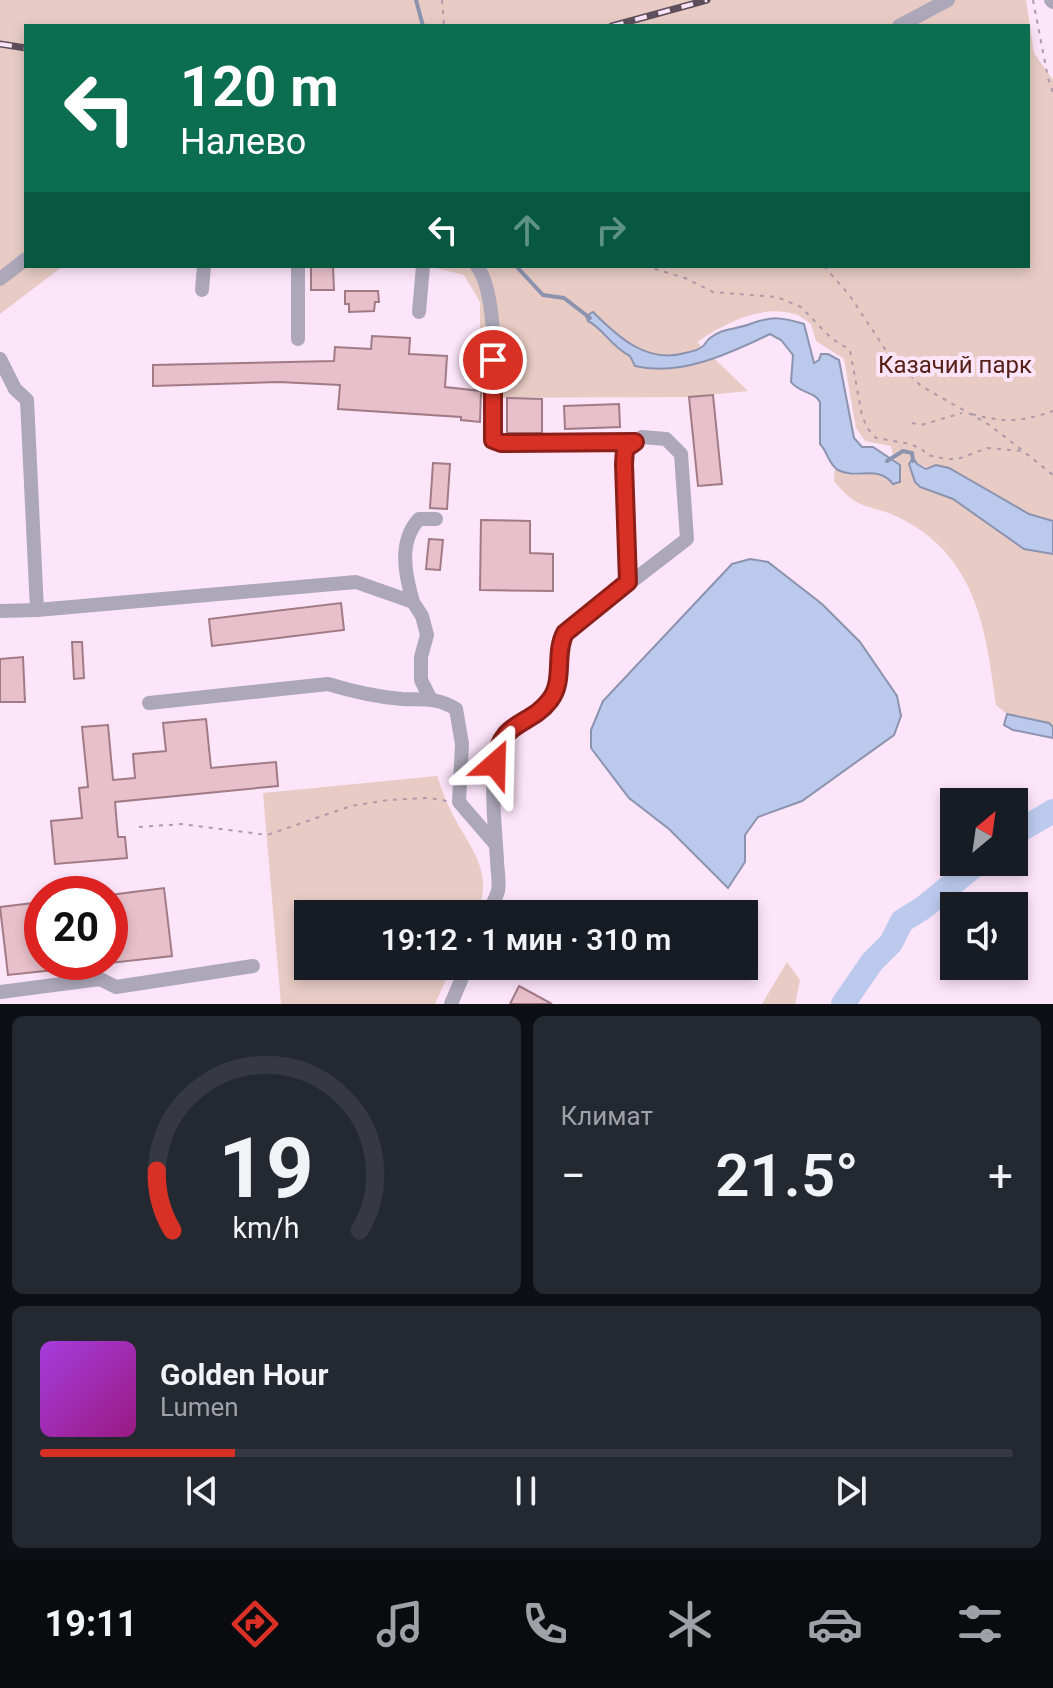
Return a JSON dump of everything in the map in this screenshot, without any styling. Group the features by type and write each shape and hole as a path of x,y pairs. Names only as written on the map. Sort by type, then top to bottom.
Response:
{"street":[{"path":"903,24 948,0"},
{"path":"0,279 24,261"},
{"path":"202,290 204,268"},
{"path":"298,268 298,339"},
{"path":"419,312 423,268"},
{"path":"478,268 490,316 493,440 501,443 635,442"},
{"path":"0,359 15,389 27,400 37,610"},
{"path":"494,900 498,891 495,764 503,738 514,725 542,710 553,697 560,642 565,633 687,539 681,454 666,439 642,437 625,449 628,582"},
{"path":"430,698 421,680 421,657 427,635 406,577 408,531 419,519 436,519"},
{"path":"0,611 356,582 413,602"},
{"path":"149,703 328,684 402,699 443,700 456,709 462,744 459,802 496,845"},
{"path":"0,992 100,979 116,987 253,966"},
{"path":"451,1004 461,980"}],"path":[{"path":"442,0 444,24"},
{"path":"1033,0 1053,93"},
{"path":"652,268 677,275 713,292 777,297 801,307 831,338 850,350 862,416 876,438 910,444 927,455 946,459 958,459 987,448 1023,451"},
{"path":"826,268 850,296 898,365 921,386 988,424 1053,475"},
{"path":"912,423 921,425 965,412 1002,422 1024,420 1053,411"},
{"path":"139,827 182,824 267,835 351,806 402,799 429,798 459,802"}],"green space":[{"path":"0,0 1026,0 1030,24 24,24 24,268 60,268 0,314"},
{"name":"Казачий парк","path":"1030,26 1034,53 1053,80 1053,521 1029,514 977,483 917,464 920,487 953,499 1024,549 1053,554 1053,727 1049,723 1007,714 996,705 982,623 962,575 947,554 927,535 902,519 858,503 834,481 835,469 887,476 900,465 894,459 891,446 865,441 856,428 844,359 816,341 811,324 796,315 781,312 756,314 730,323 697,342 748,391 689,397 480,398 480,302 464,275 436,268 1030,268"},
{"path":"437,776 449,807 478,860 483,885 481,900 294,900 294,980 446,980 435,1004 281,1004 263,793"},
{"path":"787,962 800,980 795,1004 762,1004"}],"water":[{"path":"593,312 623,339 658,355 694,351 720,332 765,320 783,319 804,324 814,363 821,354 839,360 854,438 862,447 873,447 900,465 900,482 893,484 874,473 845,473 832,465 820,444 820,402 791,382 793,355 781,340 770,334 705,361 652,369 635,366 630,356 588,321 586,316"},
{"path":"913,458 926,469 936,465 949,468 1029,514 1053,521 1053,554 1024,549 953,499 920,487 909,464"},
{"path":"750,559 768,562 822,604 860,642 897,696 901,716 894,735 802,801 758,817 745,835 745,862 728,888 669,829 629,798 591,748 591,730 603,701 732,564"},
{"path":"1007,714 1049,723 1053,727 1053,738 1013,730 1004,725"}],"building":[{"path":"311,268 333,268 334,290 311,290"},
{"path":"345,291 378,291 379,302 375,302 374,311 349,312 349,304 345,304"},
{"path":"372,336 410,338 409,354 447,356 445,387 481,391 480,422 461,420 461,417 338,409 340,385 279,382 153,386 153,365 334,361 335,347 371,349"},
{"path":"713,395 722,484 698,486 689,397"},
{"path":"507,398 542,399 542,433 507,433"},
{"path":"619,404 620,427 565,429 564,406"},
{"path":"433,463 450,464 447,509 430,508"},
{"path":"481,520 530,521 530,553 553,554 553,591 480,590"},
{"path":"429,539 443,540 440,570 426,569"},
{"path":"341,603 344,630 212,646 209,619"},
{"path":"72,642 82,642 84,678 74,679"},
{"path":"23,657 25,702 0,702 0,659"},
{"path":"206,719 211,768 276,762 278,786 115,802 118,837 125,837 127,858 55,864 51,821 82,818 79,788 88,787 82,727 108,725 113,780 135,778 133,754 166,751 163,723"},
{"path":"164,888 172,956 128,961 128,893"},
{"path":"24,904 24,973 8,975 0,907"},
{"path":"519,986 552,1004 510,1004"}],"waterway":[{"path":"416,0 422,24"},
{"path":"518,268 543,295 564,298 590,318"},
{"path":"887,461 903,451 912,453 913,461"},
{"path":"1028,826 1053,811"},
{"path":"843,1004 872,962 891,943 902,921 962,876"}],"railway":[{"path":"619,24 707,0"},
{"path":"0,44 24,48"}],"route":[{"path":"493,360 493,440 501,443 635,442 625,449 624,464 628,582 565,633 560,642 553,697 542,710 514,725 503,738 495,764"}]}
